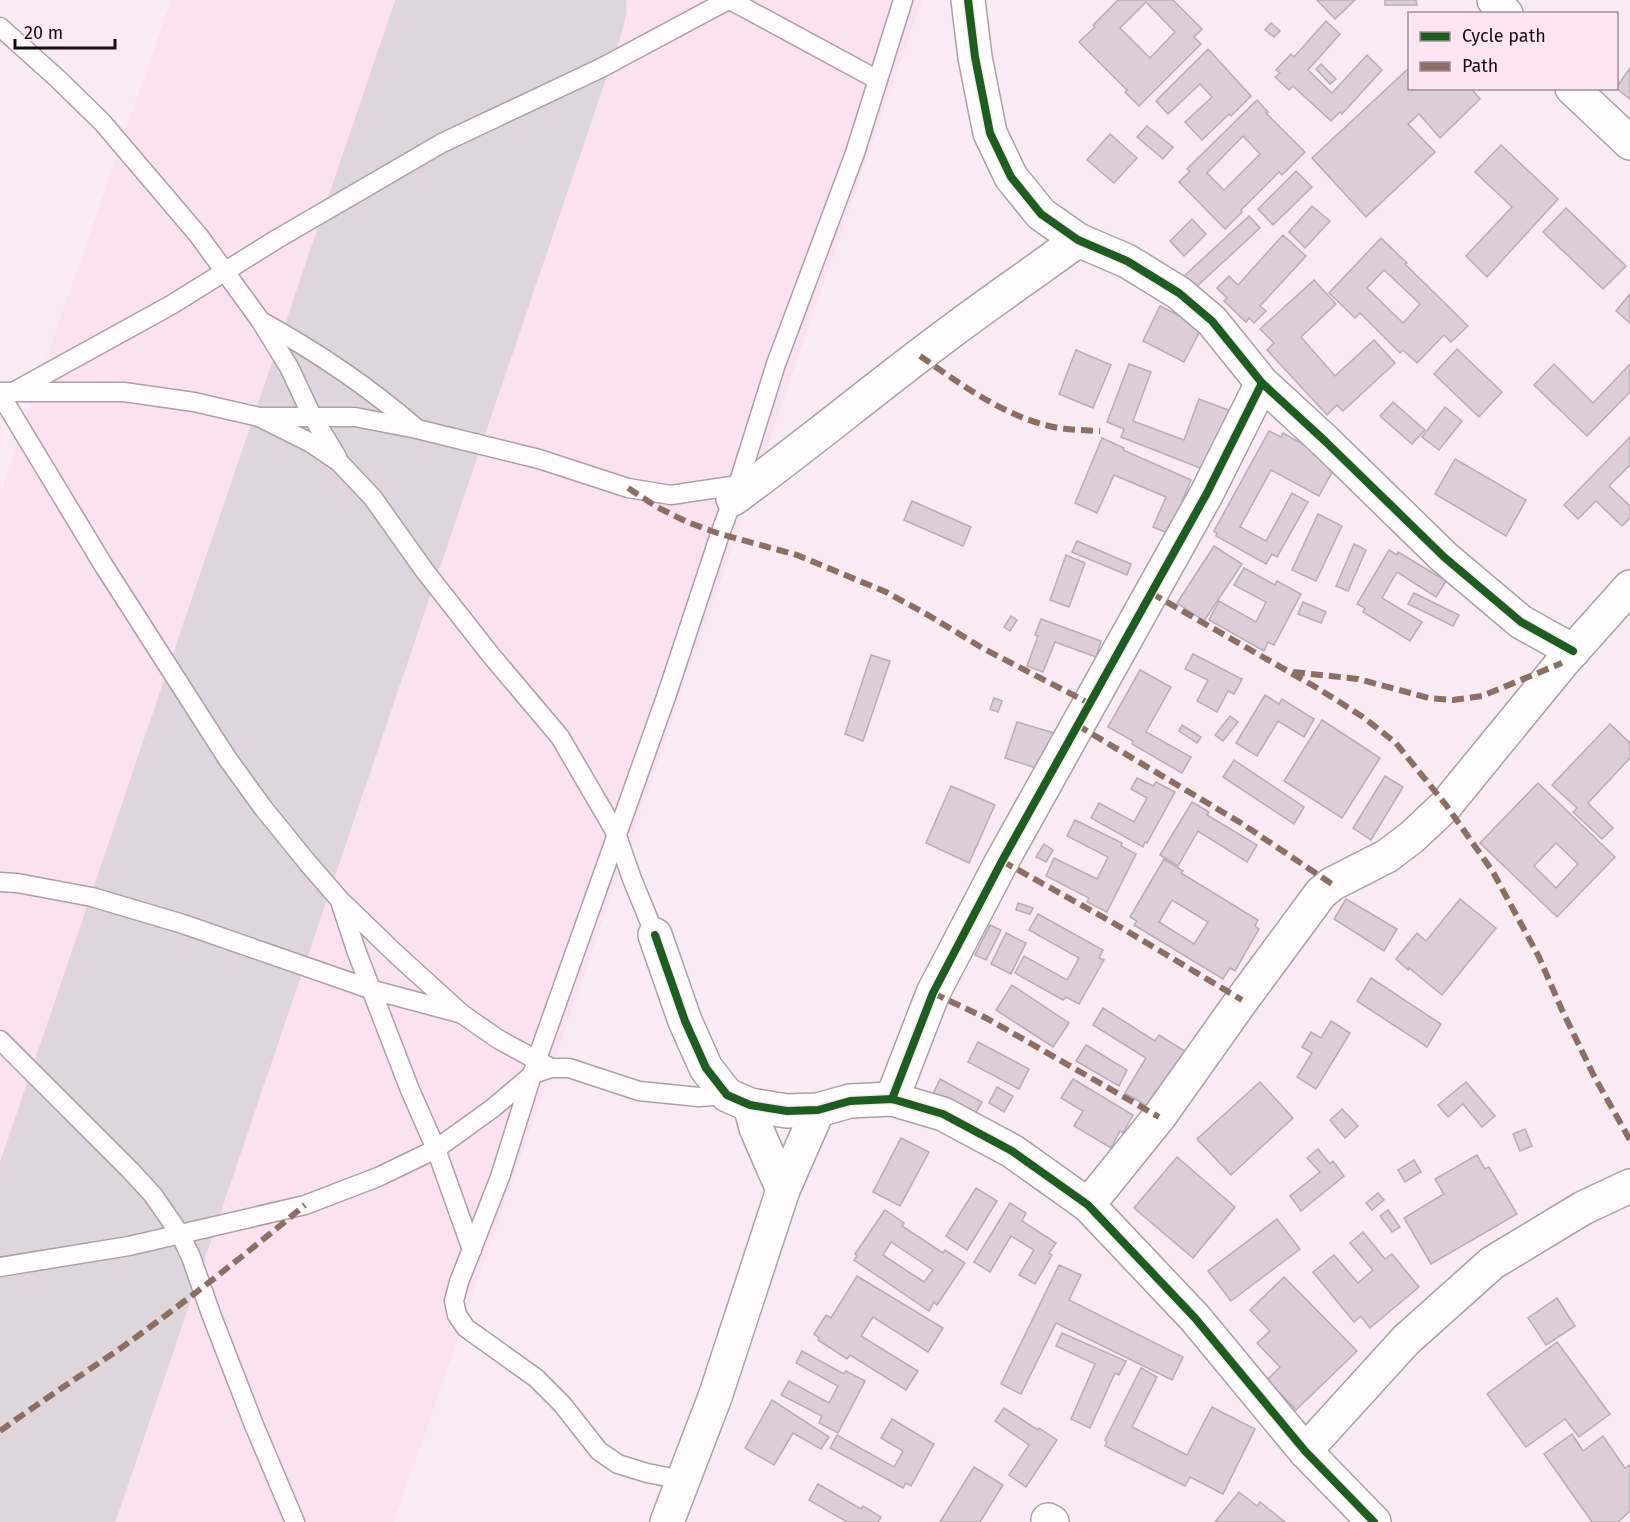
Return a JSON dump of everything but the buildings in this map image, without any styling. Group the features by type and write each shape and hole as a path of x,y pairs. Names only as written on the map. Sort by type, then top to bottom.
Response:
{"street":[{"path":"968,0 975,57 990,133 1011,177 1041,214 1078,240 1127,261 1179,293 1212,321 1262,383 1444,557 1521,622 1573,651"},
{"path":"1494,0 1504,12"},
{"path":"1574,90 1630,143"},
{"path":"735,492 814,439 861,399 1078,240"},
{"path":"892,1099 938,983 1048,777 1207,493 1262,383"},
{"path":"1088,1205 1159,1117 1321,893 1332,884 1387,856 1412,837 1446,805 1573,651 1630,587"},
{"path":"656,935 685,1021 706,1068 738,1100 783,1190"},
{"path":"738,1100 787,1111 818,1110 850,1101 892,1099 943,1113 1012,1151 1088,1205 1195,1318 1305,1451 1374,1522"},
{"path":"667,1522 715,1397 783,1190 818,1110"},
{"path":"1305,1451 1406,1340 1492,1263 1583,1208 1630,1186"}],"lane":[{"path":"5,393 153,315 225,270 442,143 601,68 729,0 878,80"},
{"path":"683,1480 647,1473 618,1464 599,1451 562,1404 536,1378 466,1328 457,1315 454,1301 459,1281 541,1067 616,834 644,760 776,364 855,153 903,0"},
{"path":"0,27 102,122 199,236 260,320 289,367 312,416 339,462"},
{"path":"260,320 326,358 366,386 417,429"},
{"path":"5,393 124,392 194,402 259,417 311,443 339,462 373,498 424,570 490,654 560,737 616,834 656,935"},
{"path":"5,393 104,566 228,758 264,809 340,900 397,956 462,1014 541,1067 569,1068 648,1093 738,1100"},
{"path":"259,417 355,417 417,429 539,459 628,488 671,495 735,492"},
{"path":"0,882 92,897 183,924 373,990 462,1014"},
{"path":"340,900 356,950 410,1090 436,1149 472,1250"},
{"path":"0,1040 130,1170 153,1195 180,1233 250,1414 295,1522"},
{"path":"0,1267 129,1246 305,1205 378,1177 436,1149 493,1108 541,1067"}],"shaded area":[{"path":"171,0 922,0 394,1522 0,1522 0,493"}],"runway":[{"path":"0,1512 514,0"}],"marked path":[{"path":"920,356 980,396 1011,413 1052,427 1100,431"},
{"path":"628,488 657,507 687,522 720,534 797,555 886,592 984,649 1089,703"},
{"path":"1151,593 1319,689 1363,717 1396,743 1446,805 1493,872 1539,957 1594,1076 1630,1140"},
{"path":"1293,672 1358,679 1429,698 1453,700 1482,696 1562,663"},
{"path":"1077,725 1241,823 1332,884"},
{"path":"1002,861 1110,921 1242,1000"},
{"path":"933,993 988,1019 1159,1117"},
{"path":"0,1431 168,1314 305,1205"}],"cycle path":[{"path":"968,0 975,57 990,133 1011,177 1041,214 1078,240 1127,261 1179,293 1212,321 1262,383 1444,557 1521,622 1573,651"},
{"path":"892,1099 933,993 1002,861 1207,493 1262,383"},
{"path":"655,935 685,1021 706,1068 727,1095 750,1105 787,1111 818,1110 850,1101 892,1099 943,1114 1012,1151 1088,1205 1195,1318 1305,1451 1374,1522"}]}
